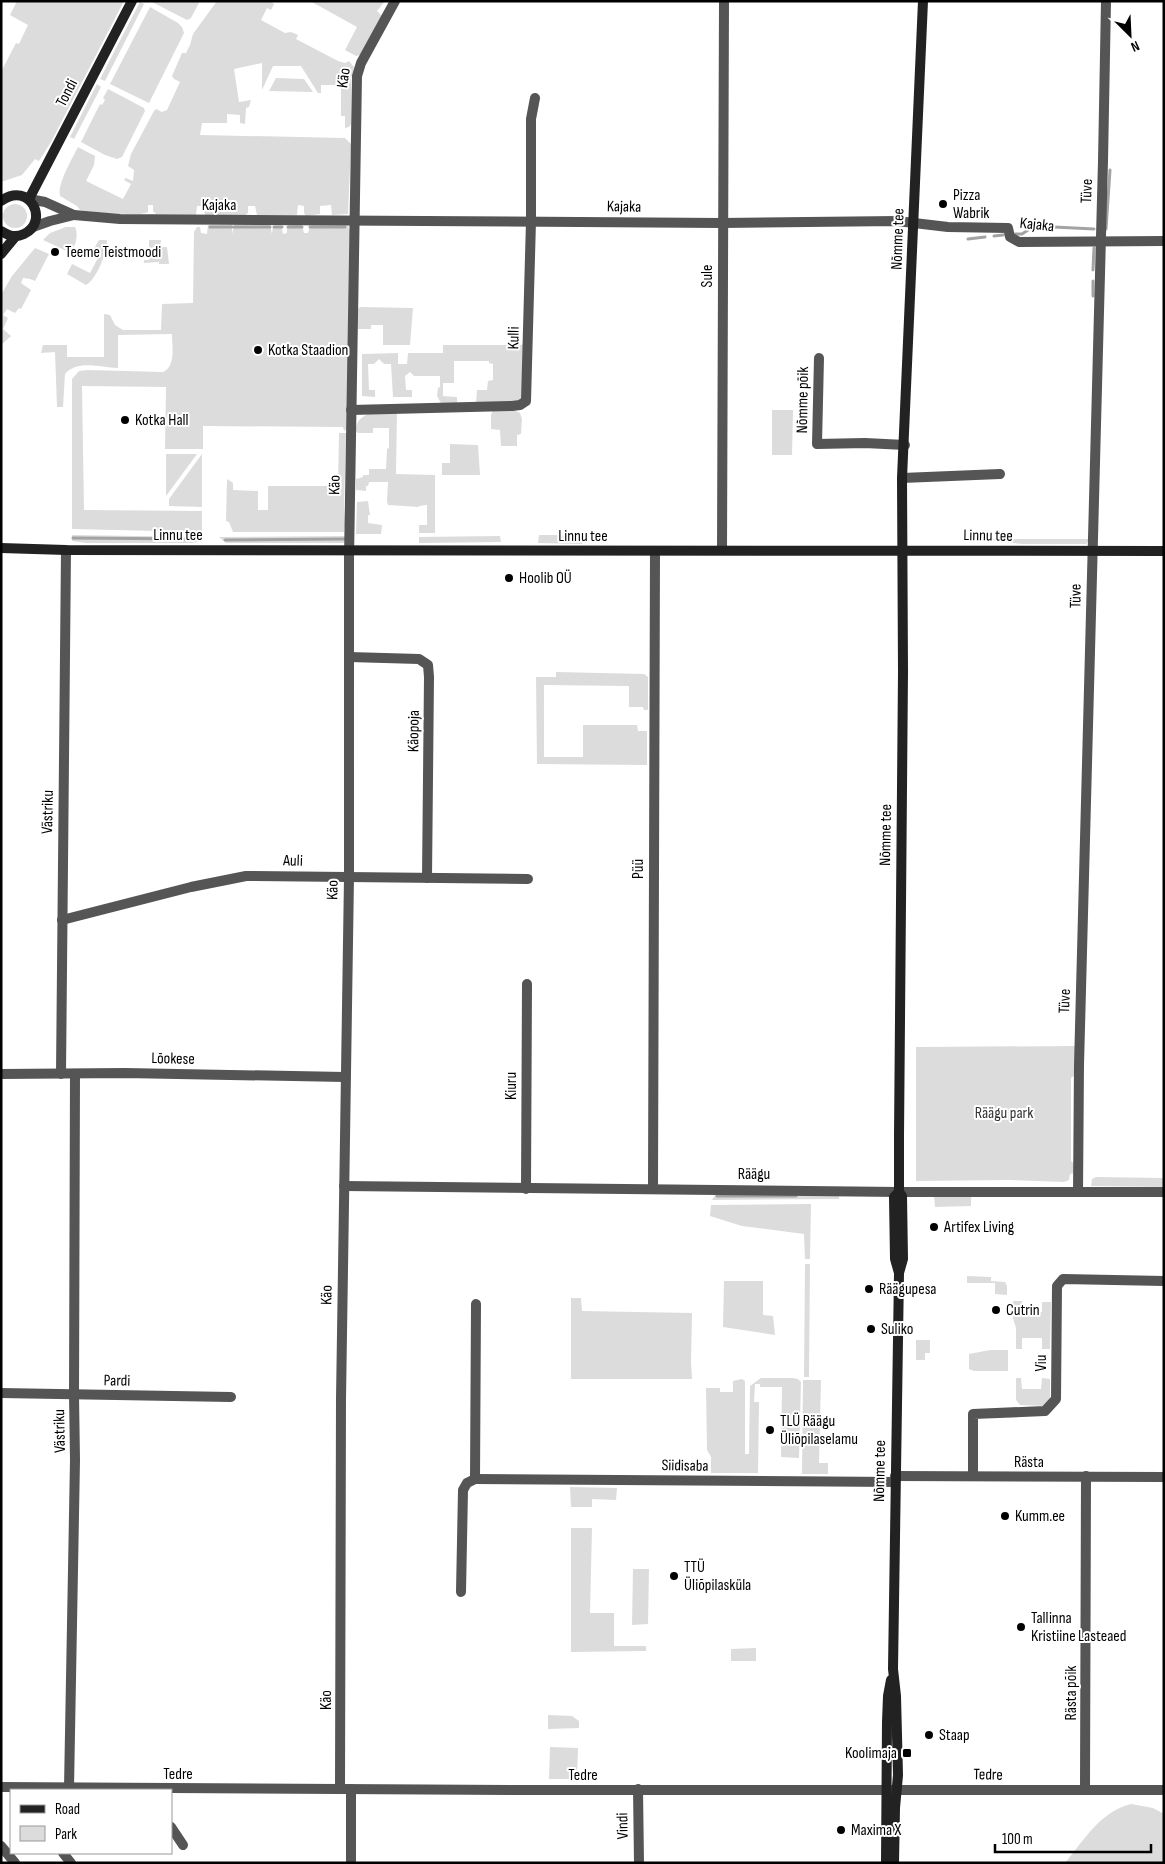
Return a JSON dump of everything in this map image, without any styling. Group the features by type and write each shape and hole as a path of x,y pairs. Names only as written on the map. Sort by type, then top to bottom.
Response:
{"street":[{"name":"Tondi","path":"29,199 132,1"},
{"name":"Käo","path":"340,1789 345,1077 349,877 349,550 357,76 361,63 395,1"},
{"name":"Sule","path":"722,550 724,1"},
{"name":"Nõmme tee","path":"886,1863 891,1789 898,1775 896,1696 892,1669 899,1273 895,1259 894,1197 899,1192 904,550 902,478 905,445 923,1"},
{"name":"Tüve","path":"1078,1192 1079,1065 1106,1"},
{"name":"Kulli","path":"351,410 512,406 520,405 526,401 528,391 531,119 535,98"},
{"path":"1,254 15,237 27,233 33,227 36,210 29,199 22,196 3,199"},
{"name":"Kajaka","path":"29,199 46,202 74,215"},
{"name":"Kajaka","path":"33,227 74,215 120,219 354,221 722,223 889,221 948,227 1008,228 1010,237 1019,242 1100,243 1164,241"},
{"path":"1,231 15,237"},
{"name":"Nõmme põik","path":"819,358 818,444 865,443 905,445"},
{"path":"902,478 1000,474"},
{"name":"Linnu tee","path":"1,548 66,550 1164,551"},
{"name":"Västriku","path":"61,1074 66,550"},
{"name":"Püü","path":"653,1188 655,551"},
{"name":"Käopoja","path":"349,658 419,659 428,665 427,878"},
{"name":"Auli","path":"62,920 191,887 246,876 528,879"},
{"name":"Kiuru","path":"526,1189 527,984"},
{"name":"Lõokese","path":"1,1074 125,1073 345,1077"},
{"name":"Västriku","path":"69,1788 76,1460 74,1395 75,1074"},
{"name":"Räägu","path":"344,1186 899,1192 1164,1192"},
{"name":"Viu","path":"973,1476 973,1414 1045,1411 1056,1399 1057,1286 1063,1279 1164,1281"},
{"path":"460,1592 463,1490 467,1483 475,1479 476,1304"},
{"name":"Pardi","path":"1,1393 231,1398"},
{"name":"Rästa","path":"895,1479 973,1476 1164,1477"},
{"name":"Rästa põik","path":"1086,1476 1086,1789"},
{"name":"Siidisaba","path":"475,1479 895,1479"},
{"name":"Tedre","path":"1,1787 39,1789 1164,1790"},
{"path":"351,1789 351,1863"},
{"name":"Nõmme tee","path":"891,1789 894,1863"},
{"name":"Vindi","path":"638,1790 639,1863"},
{"path":"172,1828 183,1845"},
{"path":"1,1846 15,1863"}],"green space":[{"path":"17,1 124,1 51,142 39,161 35,159 22,175 1,182 1,72 16,43 19,44 28,25 10,15"},
{"path":"200,1 191,18 187,20 152,2"},
{"path":"217,1 270,1 274,4 271,10 267,8 261,20 285,33 291,32 298,35 296,39 338,61 345,63 349,61 354,67 351,79 351,124 345,128 345,116 341,116 341,85 321,85 321,93 318,93 301,66 273,66 262,90 262,63 234,69 239,102 251,100 249,107 246,108 245,124 240,123 240,115 227,114 227,123 202,123 200,135 345,138 351,144 348,214 332,215 331,205 320,206 320,214 306,216 304,206 298,205 297,215 257,215 255,206 248,206 248,213 245,215 205,215 203,206 197,206 196,215 156,214 153,211 153,205 148,205 148,212 115,214 80,210 77,206 60,196 63,178 78,147 95,156 94,165 86,181 123,199 131,184 124,180 126,178 133,181 134,170 128,166 131,154 154,111 156,109 162,112 167,110 180,82 172,76 182,53 186,53 193,34"},
{"path":"310,1 385,1 377,11 382,16 360,55 356,56 345,50 357,27"},
{"path":"140,2 144,4 105,81 100,79"},
{"path":"150,7 178,23 184,33 149,103 110,84"},
{"path":"276,78 304,79 313,92 269,91"},
{"path":"97,84 101,87 74,139 70,137"},
{"path":"108,89 144,108 145,111 122,157 117,159 105,155 81,142 100,104 102,105 105,100 103,98"},
{"path":"15,204 23,208 27,216 23,224 15,228 7,224 3,216 7,208"},
{"path":"208,225 232,225 232,234 234,225 270,225 272,234 273,226 281,226 283,234 287,233 289,225 302,225 304,233 308,233 310,226 348,226 350,231 347,429 344,431 343,427 203,426 203,449 165,449 166,387 82,386 84,510 202,511 202,532 72,529 72,379 79,371 88,370 163,372 172,361 172,334 118,335 118,368 90,365 70,369 65,374 63,407 57,407 55,352 41,353 43,345 67,345 67,357 104,357 104,314 110,315 115,325 123,330 161,330 162,304 193,303 194,232 197,227 200,227 201,233 207,234"},
{"path":"66,227 75,227 77,234 71,253 43,240 50,233"},
{"path":"99,240 107,240 101,265 94,277 86,285 67,274 72,264 90,273 99,256 92,252"},
{"path":"149,240 161,240 160,247 167,247 169,264 159,264 159,262 144,263 144,260 149,260"},
{"path":"35,248 49,254 35,281 23,278 21,283 31,290 21,309 19,308 15,313 7,309 3,315 8,318 3,329 11,336 1,345 1,295 12,276"},
{"path":"360,307 413,308 410,345 383,345 383,325 371,325 371,329 358,329 358,309"},
{"path":"523,344 522,397 516,402 476,403 477,390 487,390 488,381 493,380 493,364 489,363 489,361 454,361 454,383 443,383 443,396 457,397 457,403 441,403 437,396 438,388 440,387 440,376 414,376 410,372 405,376 406,390 412,390 412,397 393,397 391,364 384,364 379,359 374,364 368,364 369,390 375,390 375,397 362,396 362,354 398,353 398,364 407,364 408,353 443,353 443,345"},
{"path":"397,410 396,474 435,475 435,533 419,533 419,525 427,525 427,505 419,507 388,505 388,482 369,482 368,486 366,486 366,491 356,490 356,479 363,477 363,475 369,475 369,469 386,469 387,449 389,448 389,428 373,428 373,433 358,433 356,431 357,424 360,419 371,413"},
{"path":"493,410 514,410 520,413 522,419 521,434 517,435 517,446 501,446 500,430 491,429"},
{"path":"772,410 793,410 792,455 772,455"},
{"path":"339,433 346,433 344,532 233,532 229,522 226,521 227,479 233,483 233,490 258,491 258,510 268,510 268,486 338,486"},
{"path":"450,444 478,445 480,475 442,475 442,463 450,463"},
{"path":"166,454 197,454 166,496"},
{"path":"202,454 202,507 169,506 169,499"},
{"path":"368,501 370,515 368,515 368,523 382,525 381,534 356,534 357,502"},
{"path":"72,535 201,537 197,542 192,543 86,543 72,541"},
{"path":"539,535 582,535 582,544 538,543"},
{"path":"346,536 345,543 226,543 219,537"},
{"path":"500,536 501,542 419,543 419,537"},
{"path":"989,539 1090,539 1086,544 1022,544"},
{"path":"556,672 644,674 648,677 648,710 644,710 643,707 629,707 629,686 544,685 544,757 583,757 583,725 637,725 638,731 647,731 647,765 537,764 536,677 556,677"},
{"name":"Räägu park","path":"1076,1046 1076,1074 1071,1078 1071,1161 1075,1164 1075,1173 1070,1174 1069,1180 1064,1182 1010,1180 916,1181 916,1047"},
{"path":"1096,1177 1164,1178 1164,1187 1091,1186 1092,1179"},
{"path":"716,1194 839,1195 839,1199 712,1200"},
{"path":"971,1195 971,1206 935,1207 934,1196"},
{"path":"811,1204 810,1259 805,1259 804,1234 742,1226 710,1216 711,1205"},
{"path":"805,1264 810,1264 809,1377 804,1377"},
{"path":"967,1276 991,1277 991,1281 1005,1282 1007,1295 995,1294 995,1283 967,1283"},
{"path":"724,1281 763,1281 763,1315 773,1316 775,1335 723,1327"},
{"path":"571,1298 581,1298 582,1311 692,1313 692,1379 571,1379"},
{"path":"1013,1301 1022,1301 1023,1312 1042,1312 1042,1302 1051,1302 1050,1349 1042,1349 1042,1338 1022,1338 1022,1349 1016,1349"},
{"path":"916,1340 930,1340 930,1353 925,1353 925,1360 916,1360"},
{"path":"990,1350 1008,1350 1008,1371 974,1371 969,1369 969,1354"},
{"path":"761,1378 793,1378 801,1382 799,1458 781,1457 782,1387 760,1387 760,1384 755,1384 754,1402 759,1402 758,1473 711,1473 711,1457 707,1450 706,1388 720,1388 720,1392 733,1392 733,1381 742,1379 745,1381 745,1454 749,1454 750,1386"},
{"path":"1016,1378 1021,1378 1022,1389 1041,1389 1042,1378 1050,1379 1050,1400 1045,1406 1020,1405 1016,1400"},
{"path":"803,1380 821,1380 819,1463 828,1463 828,1474 802,1474"},
{"path":"570,1487 617,1488 616,1500 592,1499 592,1507 571,1507"},
{"path":"571,1528 592,1528 590,1613 614,1613 614,1646 646,1646 646,1651 571,1652"},
{"path":"633,1569 649,1569 648,1624 632,1625"},
{"path":"756,1648 756,1661 731,1661 731,1649"},
{"path":"548,1715 572,1716 579,1721 579,1728 548,1729"},
{"path":"550,1747 578,1748 577,1779 549,1779"},
{"path":"1131,1804 1153,1808 1164,1814 1164,1863 1065,1863 1086,1836 1102,1820 1110,1813"}],"waterway":[{"path":"1106,229 1110,170"},
{"path":"1015,234 1022,234 1034,226 1094,229"},
{"path":"210,227 232,227"},
{"path":"234,227 270,227"},
{"path":"274,227 282,227"},
{"path":"288,227 302,227"},
{"path":"310,227 345,227"},
{"path":"994,236 1003,235"},
{"path":"968,239 985,237"},
{"path":"1093,270 1094,248"},
{"path":"1093,281 1093,296"},
{"path":"73,538 196,539"},
{"path":"225,540 344,539"},
{"path":"717,1196 796,1196"}],"place":[{"name":"Pizza Wabrik","path":"943,204"},
{"name":"Teeme Teistmoodi","path":"55,252"},
{"name":"Kotka Staadion","path":"258,350"},
{"name":"Kotka Hall","path":"125,420"},
{"name":"Hoolib OÜ","path":"509,578"},
{"name":"Artifex Living","path":"934,1227"},
{"name":"Räägupesa","path":"869,1289"},
{"name":"Cutrin","path":"996,1310"},
{"name":"Suliko","path":"871,1329"},
{"name":"TLÜ Räägu Üliõpilaselamu","path":"770,1430"},
{"name":"Kumm.ee","path":"1005,1516"},
{"name":"TTÜ Üliõpilasküla","path":"674,1576"},
{"name":"Tallinna Kristiine Lasteaed","path":"1021,1627"},
{"name":"Staap","path":"929,1735"},
{"name":"Koolimaja","path":"907,1753"},
{"name":"Maxima X","path":"841,1830"}]}
